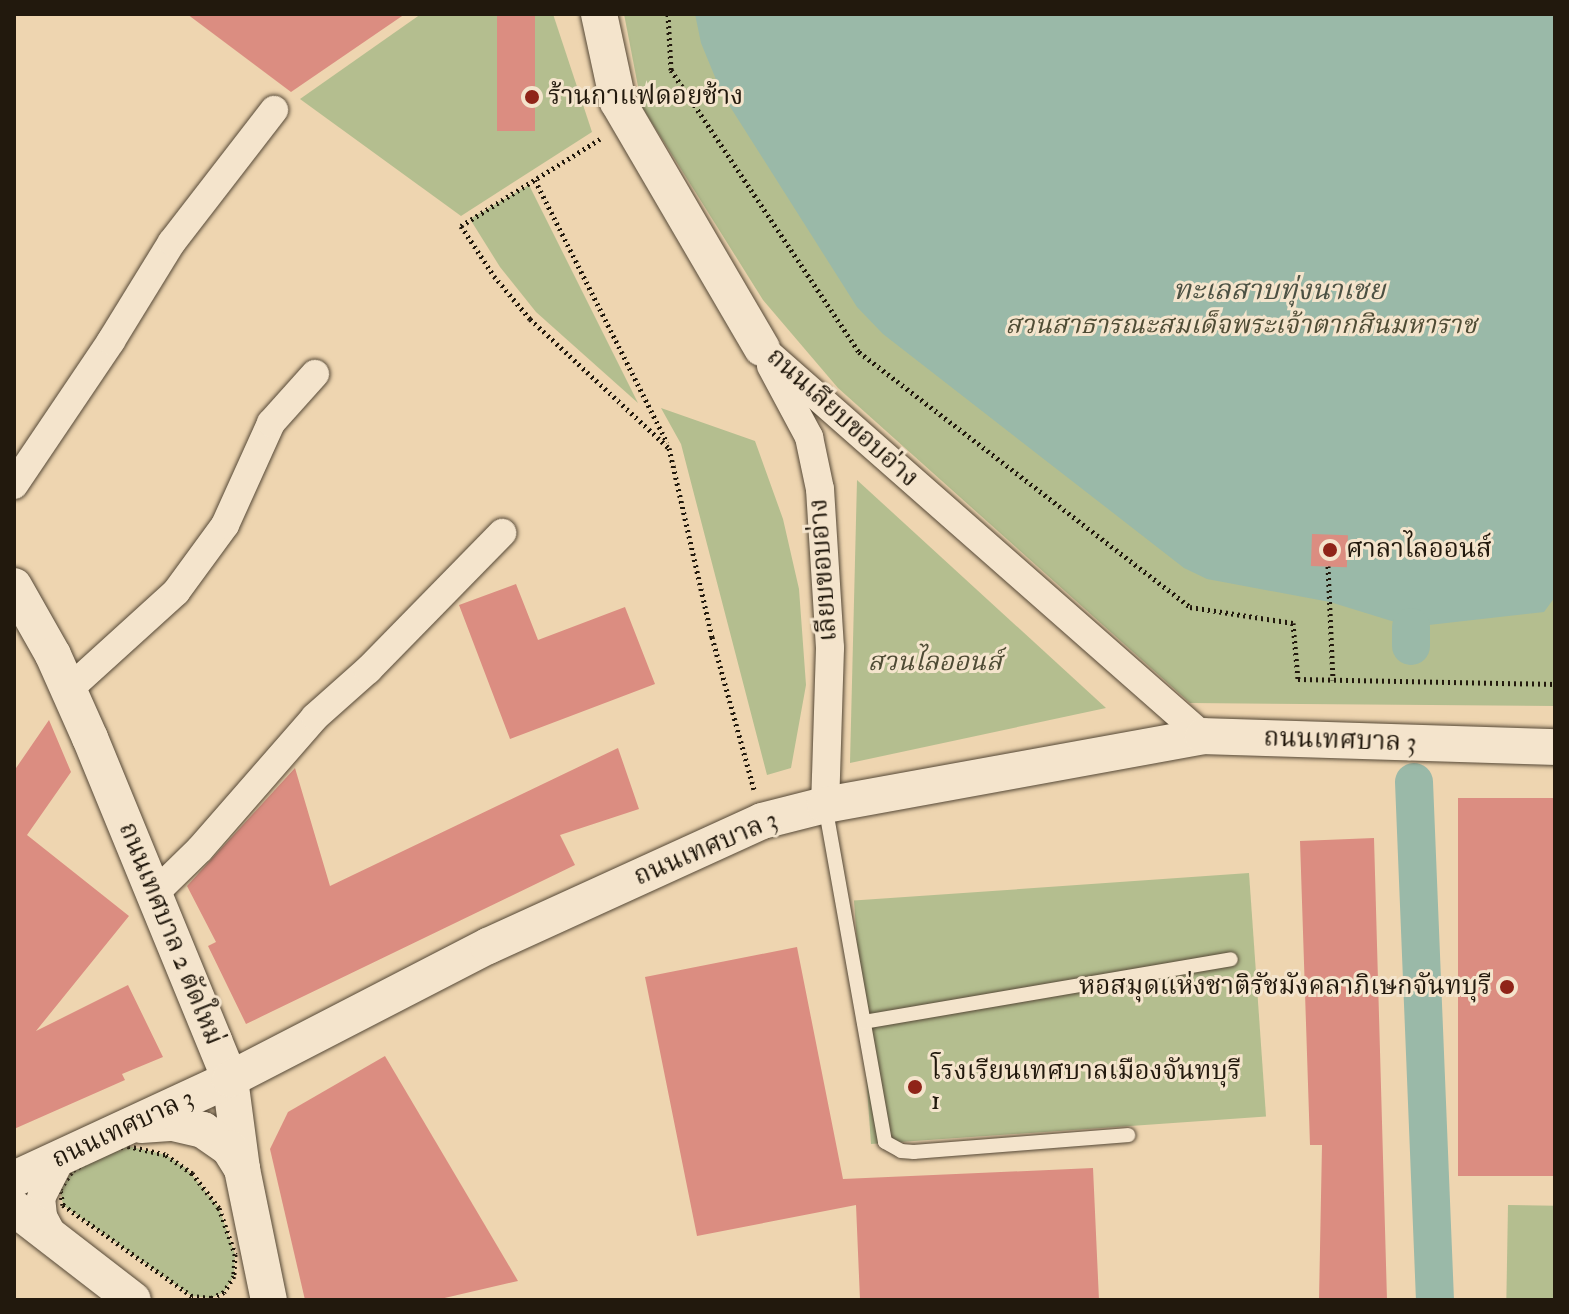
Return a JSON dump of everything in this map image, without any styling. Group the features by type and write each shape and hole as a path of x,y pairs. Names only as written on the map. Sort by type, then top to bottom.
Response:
{"street":[{"name":"ถนนเลียบขอบอ่าง","path":"599,14 618,102 762,348 1203,736"},
{"path":"14,485 111,341 172,242 274,110"},
{"name":"เลียบขอบอ่าง","path":"762,348 809,437 820,489 830,648 825,805"},
{"path":"68,690 176,592 225,525 271,423 315,374"},
{"path":"154,894 200,849 305,728 368,670 502,533"},
{"name":"ถนนเทศบาล 2 ตัดใหม่","path":"14,586 68,690 230,1079 242,1169 267,1298"},
{"name":"ถนนเทศบาล 3","path":"14,1179 230,1079 488,946 762,821 825,805 1203,736 1555,747"},
{"path":"127,1126 173,1123 203,1130 229,1148 242,1169"},
{"path":"55,1239 43,1216 41,1198 61,1159"},
{"path":"14,1208 133,1300"}],"lane":[{"path":"825,805 885,1142 901,1151 1128,1135"},
{"path":"864,1022 1231,959"}],"path":[{"path":"668,14 671,70 859,352 1190,607 1293,623 1298,679 1555,684"},
{"path":"629,121 461,226 494,276 530,319 669,448"},
{"path":"535,180 669,448 712,637 762,821"},
{"path":"1328,566 1333,680"},
{"path":"144,1148 166,1155 192,1173 219,1208 228,1231 235,1254 234,1276 224,1292 199,1298 161,1277 112,1237 70,1212 63,1205 60,1189 73,1170 109,1149 144,1148"}],"green space":[{"path":"421,14 553,14 592,132 461,216 300,99"},
{"name":"ทะเลสาบทุ่งนาเชย","path":"624,14 1555,14 1555,706 1190,703 838,388 763,300 642,107"},
{"path":"529,185 638,403 536,312 500,267 470,219"},
{"path":"661,408 755,441 783,519 799,589 806,685 791,768 767,775 681,444"},
{"name":"สวนไลออนส์","path":"857,480 1106,708 850,763"},
{"path":"1249,873 1266,1116 871,1144 854,901"},
{"path":"128,1146 166,1155 187,1169 219,1208 235,1254 234,1276 224,1292 211,1298 192,1296 63,1205 60,1189 73,1170"},
{"path":"1508,1205 1555,1206 1553,1300 1506,1300"}],"water":[{"name":"ทะเลสาบทุ่งนาเชย","path":"695,14 1555,14 1555,597 1544,612 1411,627 1330,602 1207,579 1184,568 883,334 857,307 722,94 701,43"}],"building":[{"path":"187,14 405,14 291,92"},
{"path":"497,14 535,14 535,131 497,131"},
{"name":"ศาลาไลออนส์","path":"1312,534 1348,535 1347,567 1311,566"},
{"path":"516,584 538,640 625,607 655,684 510,739 459,605"},
{"path":"49,720 71,772 27,835 129,916 36,1031 128,985 163,1057 122,1074 125,1080 14,1129 14,771"},
{"path":"618,748 639,809 560,835 575,865 246,1024 208,946 216,942 187,886 295,768 330,886"},
{"name":"หอสมุดแห่งชาติรัชมังคลาภิเษกจันทบุรี","path":"1458,798 1555,798 1555,1176 1458,1176"},
{"path":"1374,838 1387,1300 1319,1300 1322,1145 1310,1145 1300,841"},
{"path":"797,947 843,1179 1093,1168 1099,1300 860,1300 856,1205 697,1236 645,977"},
{"path":"385,1056 518,1281 436,1300 305,1300 270,1149 288,1112"}],"waterway":[{"path":"1411,627 1411,646"},
{"path":"1414,782 1435,1300"}],"place":[{"name":"ร้านกาแฟดอยช้าง","path":"532,97"},
{"name":"ศาลาไลออนส์","path":"1330,550"},
{"name":"หอสมุดแห่งชาติรัชมังคลาภิเษกจันทบุรี","path":"1507,987"},
{"name":"โรงเรียนเทศบาลเมืองจันทบุรี 1","path":"915,1087"}],"park label":[{"name":"สวนสาธารณะสมเด็จพระเจ้าตากสินมหาราช","path":"1241,326"}]}
